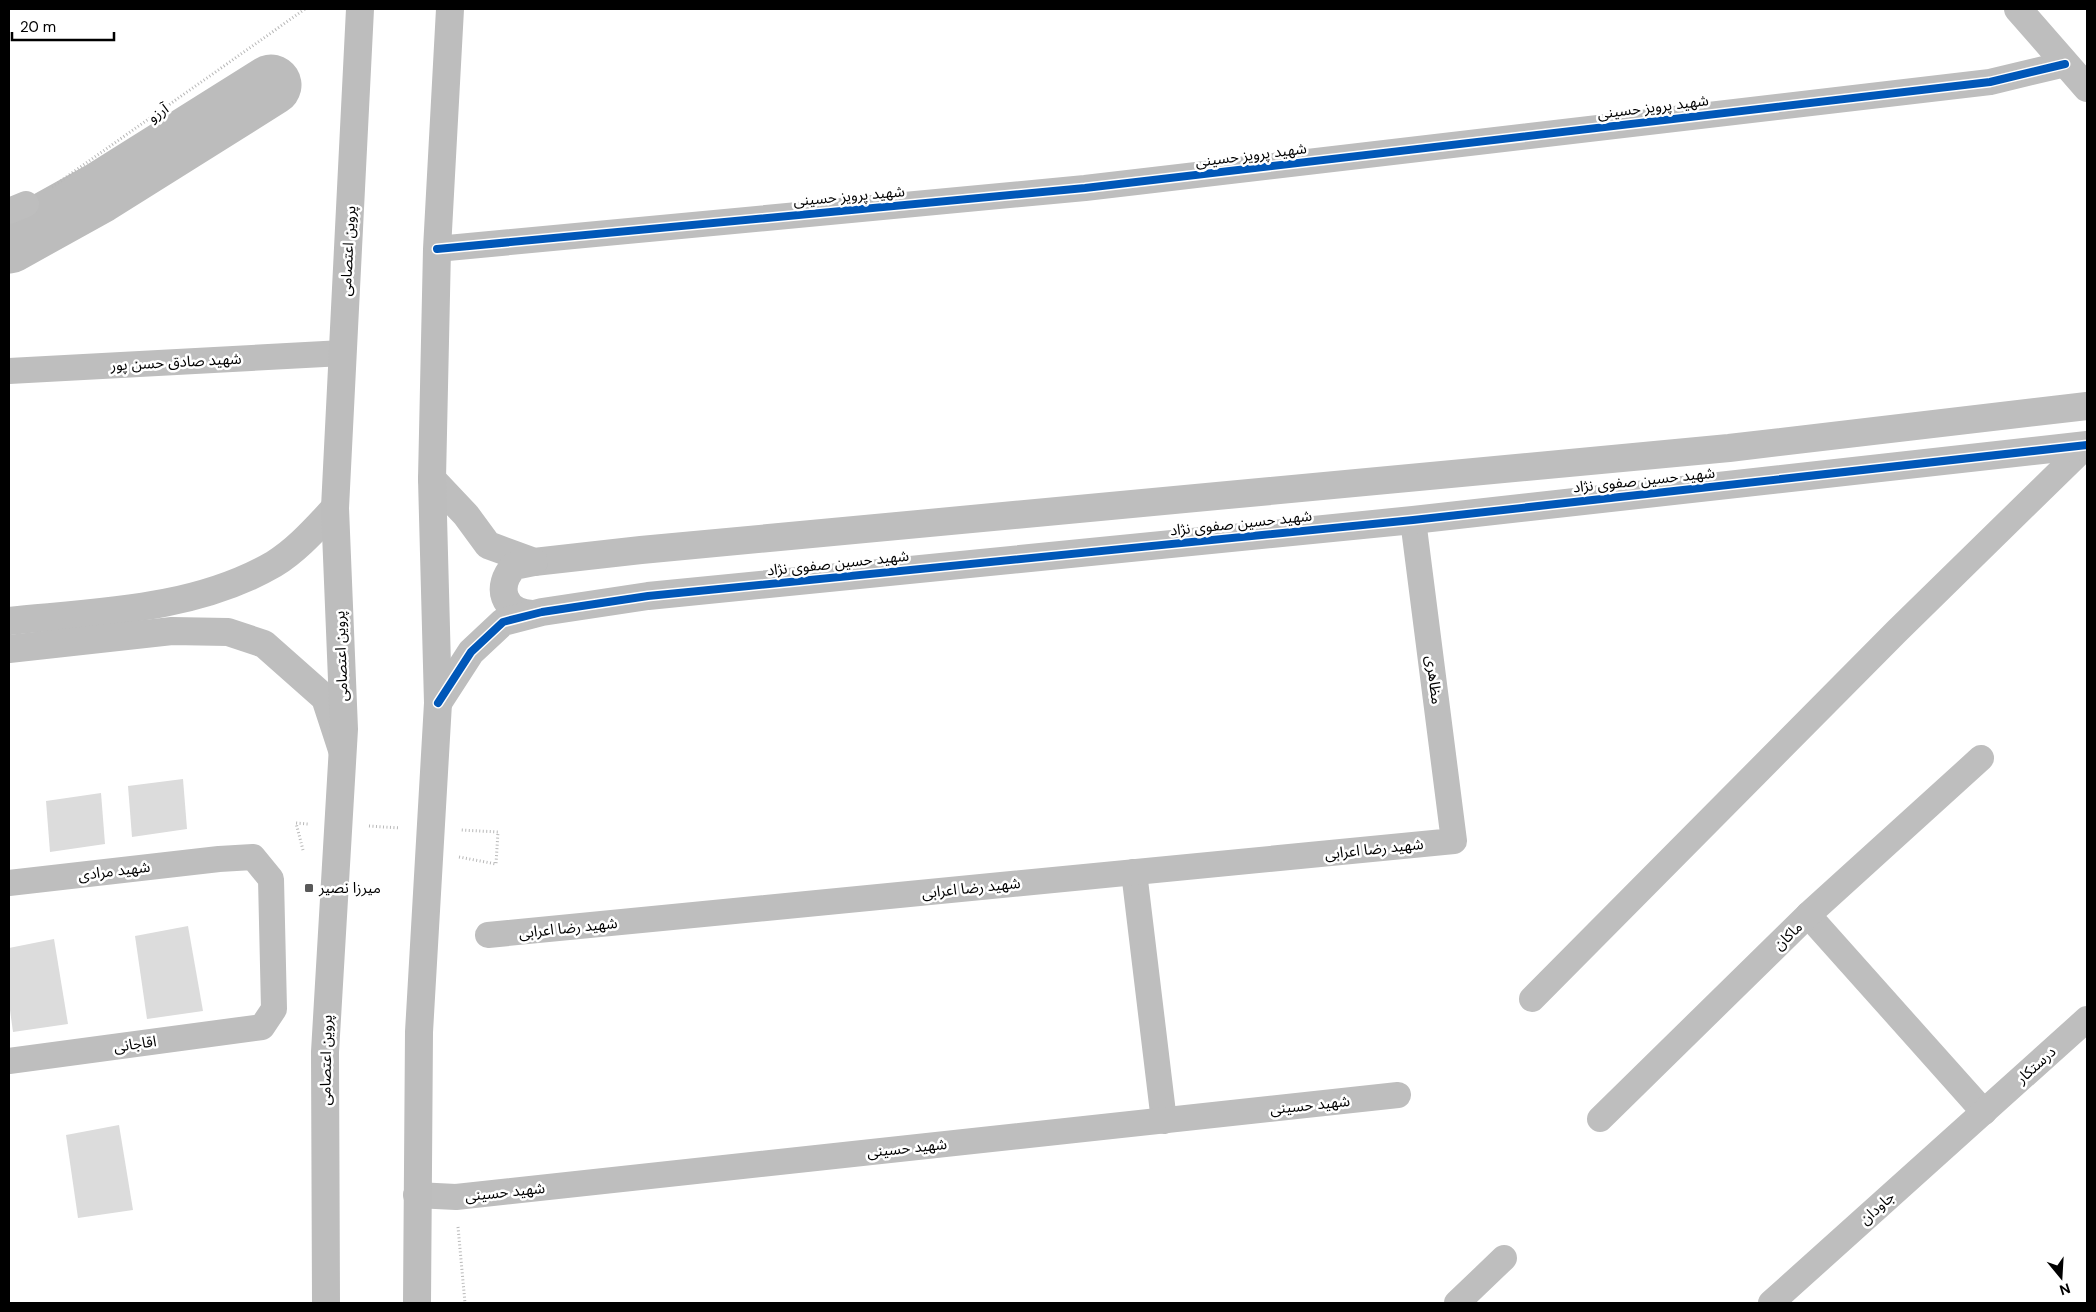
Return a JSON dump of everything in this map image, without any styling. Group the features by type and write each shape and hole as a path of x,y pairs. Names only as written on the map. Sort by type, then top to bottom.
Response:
{"main road":[{"name":"پروین اعتصامی","path":"326,1303 325,1052 344,729 335,508 360,9"},
{"path":"416,1303 419,1032 438,703 432,479 437,249 450,9"}],"street":[{"path":"2018,9 2087,88"},
{"name":"شهید پرویز حسینی","path":"437,249 1085,188 1990,82 2065,64"},
{"name":"شهید صادق حسن پور","path":"9,371 343,353"},
{"name":"شهید حسین صفوی نژاد","path":"432,479 466,515 488,545 534,562 651,549 1729,448 2087,406"},
{"path":"1532,999 2087,444"},
{"name":"شهید حسین صفوی نژاد","path":"438,703 471,652 503,622 532,614 648,596 1413,520 2087,444"},
{"path":"9,620 135,608 202,594 248,577 274,563 303,543 335,508"},
{"name":"مظاهری","path":"1413,520 1454,841"},
{"path":"532,614 522,614 513,609 503,592 504,582 514,566 534,562"},
{"path":"168,601 178,603 184,612 184,622 172,631"},
{"path":"9,649 172,631 228,632 264,644 324,698 343,754"},
{"name":"ماکان","path":"1600,1119 1808,915 1981,758"},
{"name":"شهید رضا اعرابی","path":"488,936 1454,841"},
{"name":"شهید مرادی","path":"9,884 219,859 253,858 271,879 274,1009 262,1027"},
{"path":"1134,872 1164,1121"},
{"path":"1808,915 1984,1112"},
{"name":"درستکار","path":"1984,1112 2087,1019"},
{"name":"اقاجانی","path":"9,1061 262,1027"},
{"name":"شهید حسینی","path":"416,1195 456,1197 1398,1095"},
{"name":"جاودان","path":"1771,1303 1984,1112"},
{"path":"1457,1303 1504,1258"}],"path":[{"path":"296,823 305,854"},
{"path":"496,864 498,832"},
{"path":"456,1197 465,1303"}],"building":[{"path":"183,779 187,829 132,837 128,786"},
{"path":"101,793 105,844 50,852 46,801"},
{"path":"188,926 203,1011 147,1019 135,936"},
{"path":"54,939 68,1024 13,1032 9,1003 9,948"},
{"path":"119,1125 133,1210 78,1218 66,1135"}],"waterway":[{"path":"9,243 99,193 271,85"}],"cycle path":[{"path":"437,249 1085,188 1990,82 2065,64"},
{"path":"438,703 471,652 503,622 542,612 648,596 1413,520 2087,445"}],"place":[{"name":"میرزا نصیر","path":"309,888"}]}
